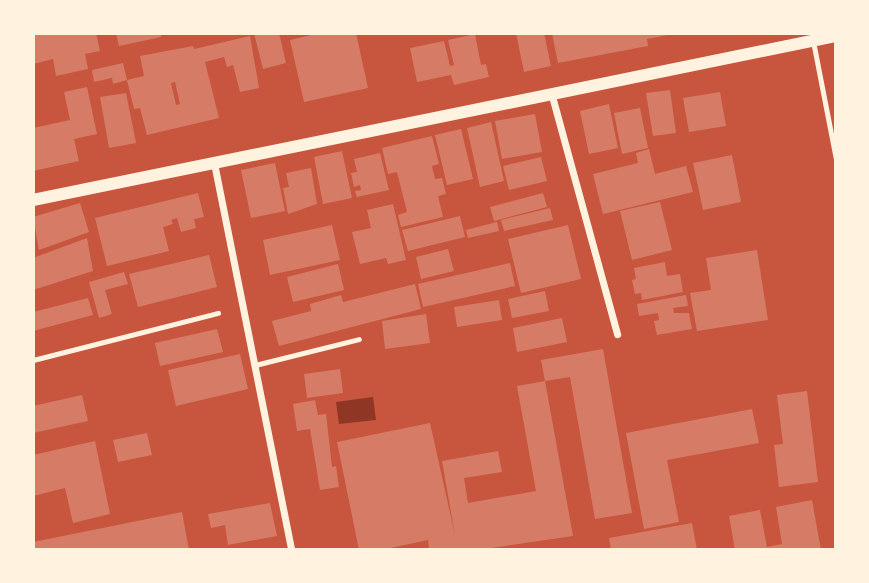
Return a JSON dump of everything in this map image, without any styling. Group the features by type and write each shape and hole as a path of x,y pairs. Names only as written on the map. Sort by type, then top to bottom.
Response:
{"street":[{"path":"33,200 836,36"},
{"path":"552,96 617,334"},
{"path":"214,163 291,550"}],"lane":[{"path":"813,41 836,159"},
{"path":"33,359 218,313"},
{"path":"255,365 359,339"}],"shaded area":[{"path":"373,397 376,420 339,424 336,402"}],"building":[{"path":"33,33 96,33 100,51 85,54 88,69 56,76 53,59 33,64"},
{"path":"116,33 160,33 161,37 119,46"},
{"path":"254,33 279,33 286,63 263,69"},
{"path":"320,33 356,33 368,88 304,102 290,40"},
{"path":"516,33 544,33 551,66 524,72"},
{"path":"552,33 668,35 647,39 648,46 558,63"},
{"path":"475,34 481,65 486,64 489,77 454,85 451,75 417,82 410,48 444,41 450,66 454,65 448,40"},
{"path":"250,36 259,88 240,92 233,65 227,67 224,57 205,62 219,118 147,135 140,108 134,109 127,80 144,76 140,56 193,46 194,49","holes":["175,82 180,104 176,105 171,83"]},
{"path":"123,63 127,80 113,84 112,78 94,82 92,70"},
{"path":"87,87 97,134 74,139 79,161 33,171 33,128 70,120 64,92"},
{"path":"670,90 676,133 653,136 646,93"},
{"path":"720,92 726,126 689,132 683,98"},
{"path":"126,93 136,143 109,148 100,97"},
{"path":"609,104 618,148 589,154 580,111"},
{"path":"640,108 648,148 622,154 614,113"},
{"path":"535,114 542,152 502,159 495,121"},
{"path":"491,122 504,181 480,187 467,128"},
{"path":"461,129 473,179 447,185 435,135"},
{"path":"432,136 439,164 432,166 435,179 442,178 446,194 438,196 443,217 401,227 398,215 407,212 397,172 388,174 382,148"},
{"path":"649,149 655,174 686,166 693,192 603,214 593,174 638,163 636,153"},
{"path":"342,151 352,198 323,204 314,157"},
{"path":"380,153 389,190 357,197 355,191 361,190 360,185 354,187 351,173 357,172 354,159"},
{"path":"732,155 741,202 703,210 693,163"},
{"path":"541,157 547,181 509,190 503,166"},
{"path":"275,163 285,211 251,218 241,170"},
{"path":"311,168 317,204 288,214 283,188 289,187 286,173"},
{"path":"198,193 204,217 194,219 196,228 181,232 177,218 171,220 173,224 163,227 169,251 107,266 95,218"},
{"path":"543,193 547,207 494,221 490,207"},
{"path":"660,202 672,250 632,260 620,211"},
{"path":"80,203 89,232 39,250 33,217"},
{"path":"393,204 406,260 388,264 386,258 360,264 352,232 371,228 367,210"},
{"path":"550,208 553,220 504,231 501,220"},
{"path":"460,216 465,237 408,251 402,230"},
{"path":"497,222 499,231 468,238 466,230"},
{"path":"332,225 340,260 270,275 263,240"},
{"path":"568,225 581,279 521,293 508,239"},
{"path":"87,238 93,271 33,290 33,258"},
{"path":"448,249 454,271 421,279 416,257"},
{"path":"757,250 768,320 697,331 690,293 711,290 706,258"},
{"path":"209,255 217,287 138,307 129,274"},
{"path":"665,262 667,276 680,274 683,292 642,300 641,293 635,294 632,280 636,279 634,268"},
{"path":"510,263 515,286 423,307 418,284"},
{"path":"338,264 344,290 293,302 287,277"},
{"path":"124,272 128,284 105,290 112,314 99,318 89,282"},
{"path":"415,284 421,309 279,346 272,321 311,311 310,304 341,295 343,302"},
{"path":"545,291 549,311 512,318 508,299"},
{"path":"686,295 688,306 673,308 674,313 689,313 692,329 657,335 654,321 659,320 658,313 639,316 637,304"},
{"path":"88,298 93,315 33,331 33,312"},
{"path":"499,300 502,320 457,327 454,307"},
{"path":"426,314 430,343 385,349 382,321"},
{"path":"562,318 567,342 517,352 513,328"},
{"path":"217,329 223,352 160,366 155,343"},
{"path":"603,349 632,513 595,519 570,377 545,381 541,360"},
{"path":"240,354 248,389 176,406 168,370"},
{"path":"340,369 343,393 307,398 304,374"},
{"path":"545,381 573,536 478,550 429,550 428,540 381,550 359,550 337,442 430,423 455,535 442,461 498,451 502,472 464,478 468,503 536,491 517,386"},
{"path":"807,391 818,482 779,487 774,445 783,444 777,395"},
{"path":"82,395 88,421 33,433 33,406"},
{"path":"315,400 318,415 326,414 332,467 336,466 339,487 320,490 310,429 297,431 293,404"},
{"path":"752,409 759,443 667,460 679,522 644,529 626,433"},
{"path":"147,433 152,455 118,462 113,440"},
{"path":"95,441 110,514 73,523 65,488 33,496 33,455"},
{"path":"812,500 821,550 735,550 729,516 760,510 767,547 782,544 776,507"},
{"path":"270,503 277,536 228,545 225,525 211,528 208,514"},
{"path":"182,512 189,550 33,550 33,542"},
{"path":"692,523 697,550 611,550 609,538"}]}
